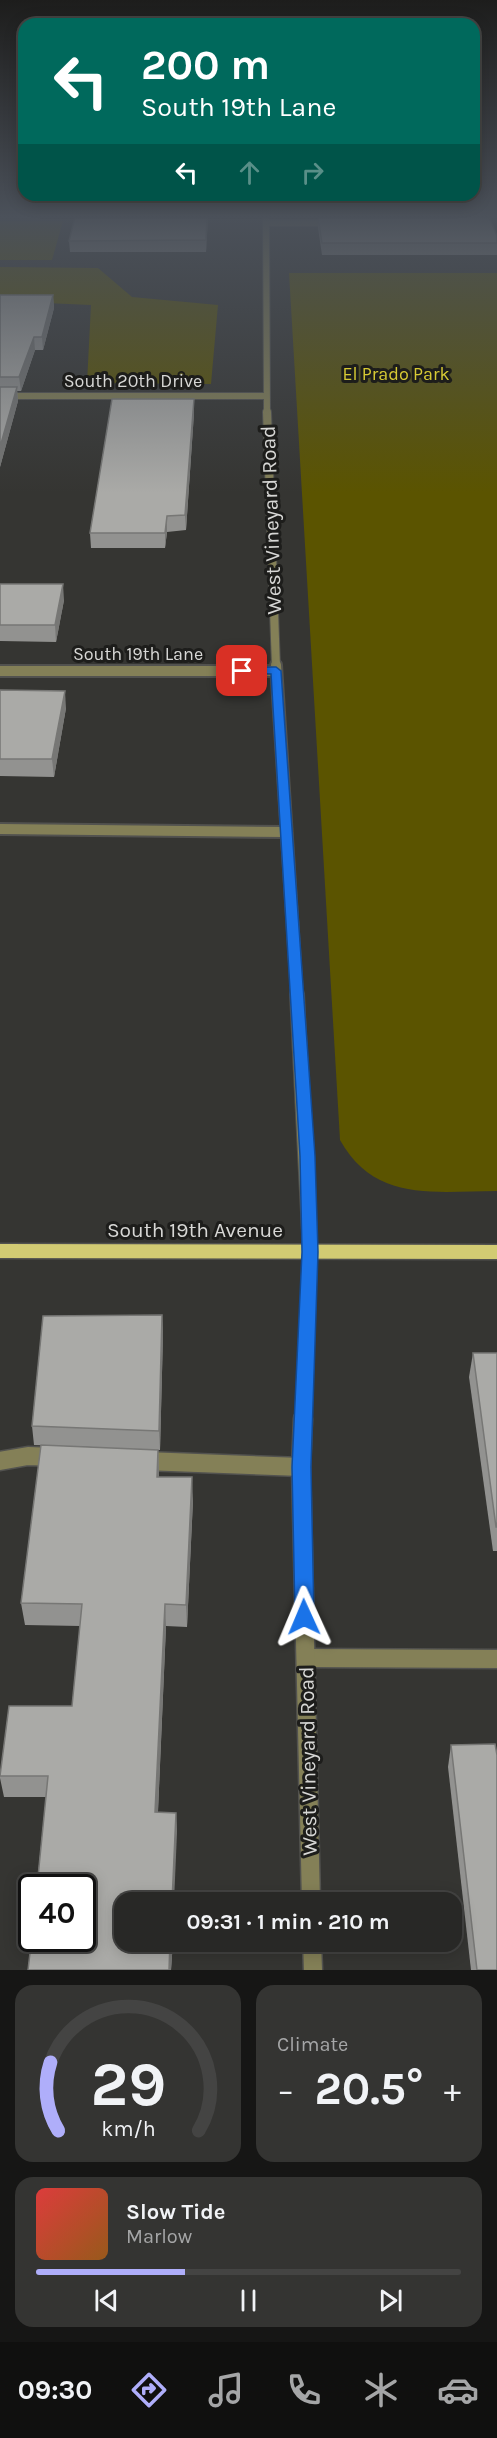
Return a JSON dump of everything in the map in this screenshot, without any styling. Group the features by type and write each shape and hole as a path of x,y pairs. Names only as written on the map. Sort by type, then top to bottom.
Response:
{"main road":[{"name":"South 19th Avenue","path":"0,1251 497,1252"}],"street":[{"name":"West Vineyard Road","path":"266,309 266,396 276,671 307,1156 310,1252 302,1467 311,1892"},
{"name":"South 20th Drive","path":"0,396 266,396"},
{"name":"South 19th Lane","path":"0,671 276,671"},
{"path":"0,829 286,832"},
{"path":"0,1461 27,1456 74,1458"},
{"path":"132,1461 302,1467"},
{"path":"306,1658 497,1659"},
{"path":"312,1952 313,1970"}],"green space":[{"path":"91,309 218,309 211,384 87,383"},
{"name":"El Prado Park","path":"291,309 497,309 497,1191 429,1191 389,1184 371,1175 354,1160 340,1140"}],"building":[{"path":"0,309 49,309 42,337 34,337 19,377 0,377"},
{"path":"0,387 17,387 0,447"},
{"path":"112,399 194,399 185,515 167,516 165,533 90,533"},
{"path":"0,584 63,584 55,625 0,625"},
{"path":"0,690 65,691 52,759 0,759"},
{"path":"162,1315 159,1431 32,1426 43,1316"},
{"path":"473,1353 497,1353 497,1527 496,1527"},
{"path":"41,1445 158,1450 157,1477 192,1477 186,1605 165,1604 155,1812 176,1813 172,1892 114,1892 114,1952 170,1952 169,1970 28,1970 30,1952 96,1952 96,1874 38,1874 48,1776 0,1776 9,1706 72,1706 82,1604 21,1603"},
{"path":"495,1744 497,1755 497,1970 477,1970 451,1745"}],"route":[{"path":"242,671 276,671 307,1156 310,1252 302,1467 304,1617"}]}
